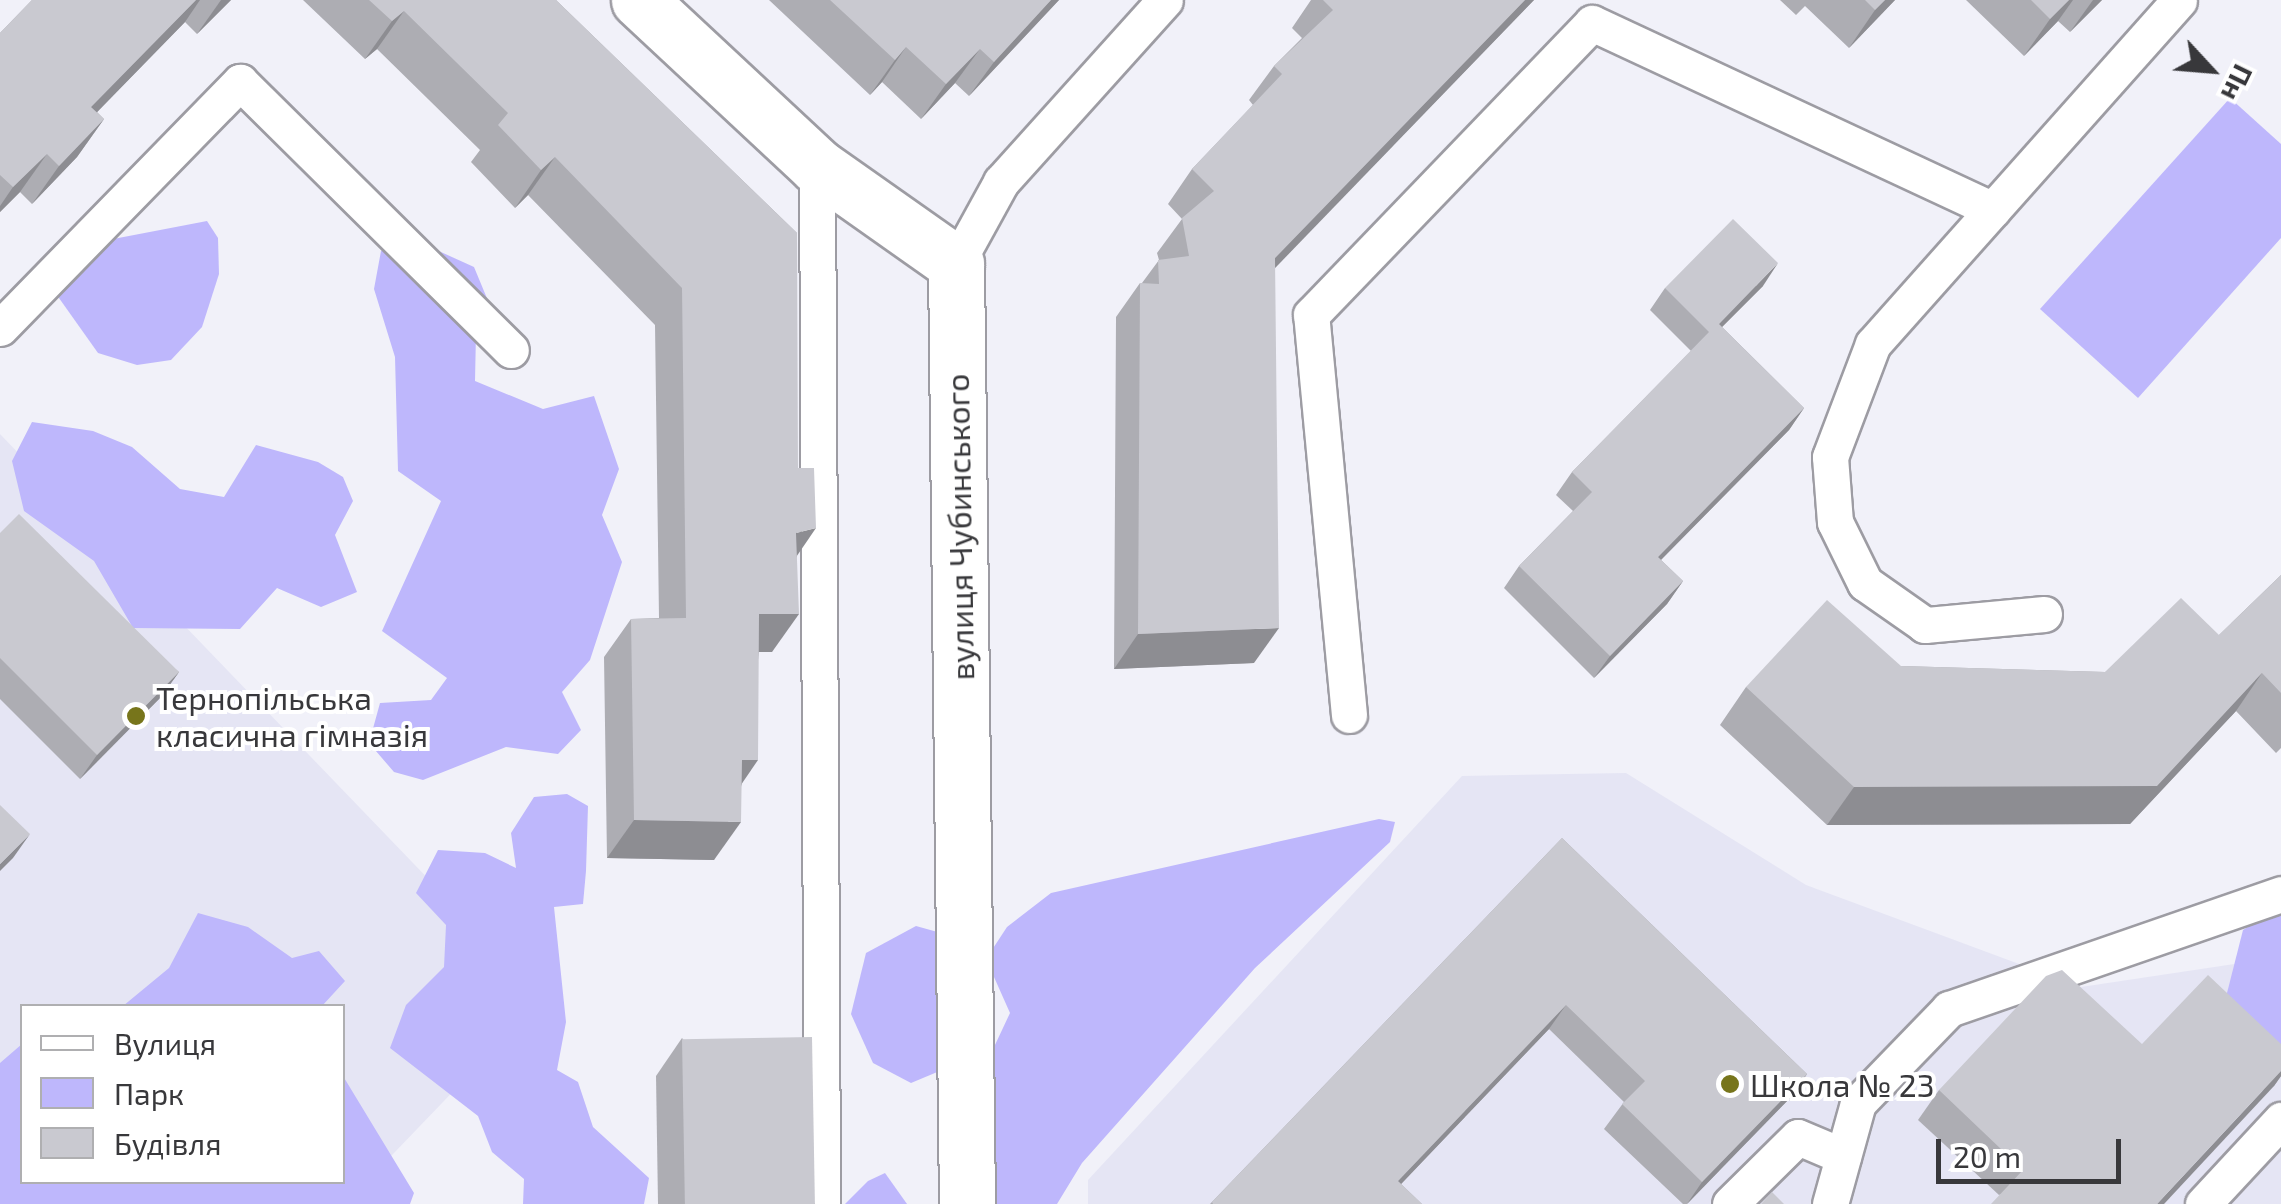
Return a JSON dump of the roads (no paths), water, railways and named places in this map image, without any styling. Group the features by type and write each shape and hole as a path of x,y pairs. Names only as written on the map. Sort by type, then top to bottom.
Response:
{"street":[{"path":"639,0 817,166 956,264"},
{"name":"вулиця Чубинського","path":"956,264 967,1204"}],"lane":[{"path":"956,264 1002,182 1164,0"},
{"path":"2044,614 1925,625 1865,583 1835,522 1830,457 1873,344 2179,0"},
{"path":"1349,714 1312,315 1592,23 1993,210"},
{"path":"0,328 240,82 511,350"},
{"path":"817,166 822,1204"},
{"path":"1830,1204 1858,1103 1949,1009 2281,894"},
{"path":"2203,1204 2281,1120"},
{"path":"1730,1204 1798,1137 1843,1156"}],"place":[{"name":"Тернопільська класична гімназія","path":"136,716"},
{"name":"Школа № 23","path":"1730,1084"}]}
